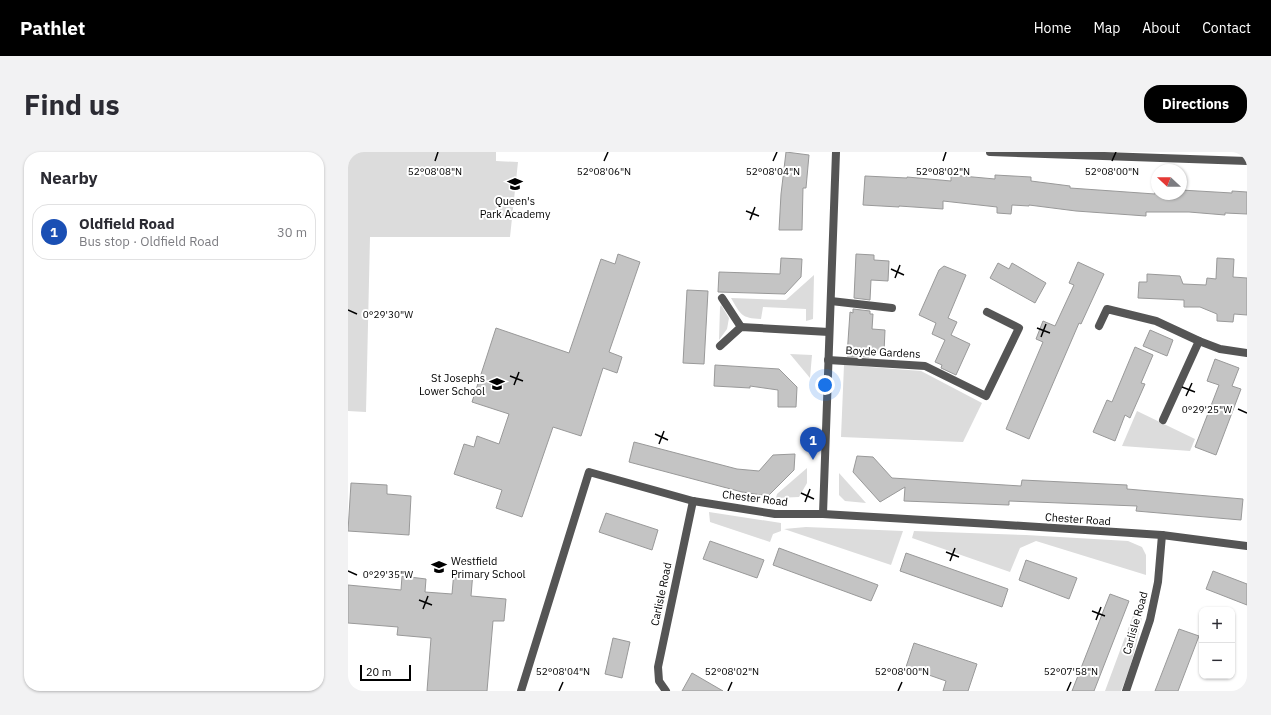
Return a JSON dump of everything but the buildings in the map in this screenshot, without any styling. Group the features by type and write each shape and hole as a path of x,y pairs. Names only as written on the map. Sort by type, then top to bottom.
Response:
{"street":[{"path":"823,514 836,152"},
{"path":"990,152 1247,161"},
{"path":"722,298 741,327"},
{"path":"831,301 892,308"},
{"path":"1099,326 1107,308 1156,321 1220,349 1247,353"},
{"name":"Boyde Gardens","path":"828,360 925,366 986,396 1019,328 987,312"},
{"path":"720,346 741,327 829,332"},
{"path":"1163,420 1199,341"},
{"name":"Chester Road","path":"521,691 589,472 693,501 775,514 823,514 1162,535 1247,546"},
{"name":"Carlisle Road","path":"666,691 659,681 658,667 693,501"},
{"name":"Carlisle Road","path":"1126,691 1150,620 1158,582 1162,535"}],"shaded area":[{"path":"348,152 496,152 496,161 518,162 510,237 370,237 366,412 348,411"},
{"path":"814,275 813,319 806,321 806,309 763,307 761,319 749,318 740,312 731,298 786,300"},
{"path":"721,305 729,318 727,329 719,340 720,307"},
{"path":"790,354 812,355 810,378"},
{"path":"844,365 921,371 982,403 963,442 841,437"},
{"path":"1137,411 1195,439 1190,451 1122,446"},
{"path":"807,468 807,483 799,497 776,498 777,494"},
{"path":"839,473 866,503 845,501 839,495"},
{"path":"709,512 781,523 781,531 773,534 770,542 710,522"},
{"path":"806,527 903,531 891,565 784,529"},
{"path":"914,531 1026,535 1128,541 1142,547 1146,555 1146,575 1036,541 1020,548 1010,572 912,538"},
{"path":"1141,594 1146,596 1136,644 1126,680 1121,691 1105,691"}],"place":[{"name":"Queen's Park Academy","path":"515,184"},
{"name":"St Josephs Lower School","path":"497,384"},
{"name":"Oldfield Road","path":"813,460"},
{"name":"Westfield Primary School","path":"439,567"}]}
